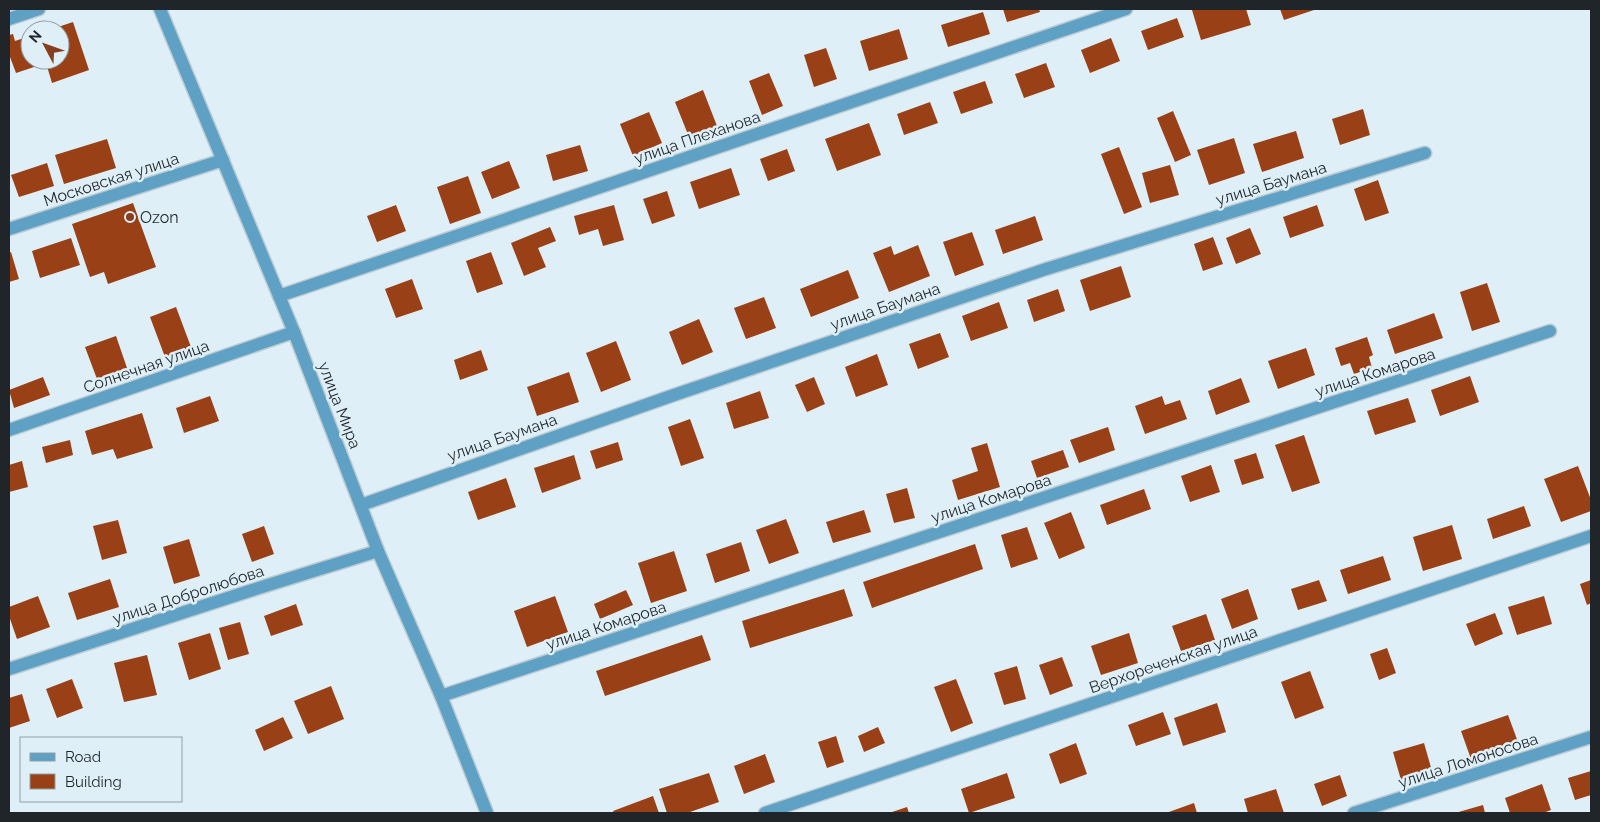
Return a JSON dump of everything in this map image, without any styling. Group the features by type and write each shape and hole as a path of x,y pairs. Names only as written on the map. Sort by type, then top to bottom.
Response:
{"street":[{"path":"9,19 39,9"},
{"name":"улица Мира","path":"160,9 294,332 378,551 441,696 487,813"},
{"name":"улица Плеханова","path":"279,296 1126,9"},
{"name":"улица Баумана","path":"361,505 664,398 1046,269 1425,153"},
{"name":"Московская улица","path":"9,229 223,160"},
{"name":"улица Комарова","path":"441,696 1550,331"},
{"name":"Солнечная улица","path":"9,430 294,332"},
{"name":"Верхореченская улица","path":"765,813 1591,536"},
{"name":"улица Добролюбова","path":"9,669 378,551"},
{"name":"улица Ломоносова","path":"1354,813 1591,737"}],"building":[{"path":"1003,9 1039,9 1040,12 1007,22"},
{"path":"1246,9 1251,25 1201,40 1192,10"},
{"path":"1280,9 1317,9 1284,20"},
{"path":"983,12 990,34 948,47 941,25"},
{"path":"1177,18 1184,37 1148,50 1141,31"},
{"path":"73,22 89,70 52,83 48,70 70,70 70,23"},
{"path":"899,29 908,59 869,71 860,41"},
{"path":"13,34 15,41 20,39 20,70 25,70 16,73 9,57 9,35"},
{"path":"1111,38 1120,61 1090,73 1081,50"},
{"path":"826,48 837,79 814,87 804,55"},
{"path":"1046,63 1055,87 1024,98 1015,74"},
{"path":"769,73 783,106 762,115 749,81"},
{"path":"985,81 993,103 961,114 953,92"},
{"path":"703,90 717,126 689,137 675,102"},
{"path":"930,102 938,123 904,135 897,114"},
{"path":"1363,109 1370,135 1340,145 1332,119"},
{"path":"1173,111 1191,155 1175,162 1157,118"},
{"path":"649,112 662,143 633,156 620,124"},
{"path":"869,123 881,155 837,171 825,139"},
{"path":"1296,131 1304,158 1262,172 1253,144"},
{"path":"1234,138 1245,173 1209,185 1197,150"},
{"path":"107,139 116,168 64,184 55,155"},
{"path":"580,145 588,171 553,181 546,155"},
{"path":"1119,147 1142,207 1124,214 1101,154"},
{"path":"787,149 795,171 768,181 760,159"},
{"path":"509,161 520,188 492,199 481,172"},
{"path":"47,163 54,186 19,197 11,175"},
{"path":"1170,165 1179,195 1150,203 1142,173"},
{"path":"731,168 740,195 699,209 690,182"},
{"path":"468,176 481,213 450,224 437,187"},
{"path":"1378,180 1389,213 1365,221 1354,189"},
{"path":"667,191 675,216 652,224 643,199"},
{"path":"133,203 156,267 108,284 104,272 90,277 72,224"},
{"path":"396,205 406,231 377,242 367,216"},
{"path":"614,205 624,240 603,246 598,229 579,235 574,216"},
{"path":"1317,205 1324,226 1290,238 1283,217"},
{"path":"1035,216 1043,240 1003,254 995,230"},
{"path":"550,227 556,241 538,248 546,267 524,276 511,243"},
{"path":"1250,228 1261,254 1236,264 1226,238"},
{"path":"972,232 984,265 955,276 943,242"},
{"path":"1213,237 1223,264 1203,271 1194,244"},
{"path":"71,238 80,265 40,278 32,251"},
{"path":"918,245 930,276 889,292 873,253 891,246 894,255"},
{"path":"11,252 19,279 9,282 9,253"},
{"path":"491,252 503,284 477,293 466,261"},
{"path":"1121,266 1131,297 1090,311 1080,280"},
{"path":"848,270 859,298 811,317 800,289"},
{"path":"412,279 423,309 396,318 385,289"},
{"path":"1487,283 1500,322 1472,331 1460,292"},
{"path":"1058,289 1065,311 1034,322 1027,300"},
{"path":"764,297 776,328 746,339 734,308"},
{"path":"999,302 1008,328 971,341 962,316"},
{"path":"176,307 191,347 165,357 150,317"},
{"path":"1434,313 1443,338 1395,354 1387,330"},
{"path":"699,319 713,352 682,365 669,332"},
{"path":"940,333 949,357 918,369 909,344"},
{"path":"116,336 127,368 97,379 85,347"},
{"path":"1367,337 1373,355 1369,357 1372,368 1354,374 1350,363 1341,366 1335,348"},
{"path":"616,341 631,380 601,392 586,353"},
{"path":"1306,348 1315,375 1278,389 1268,361"},
{"path":"481,350 488,370 460,380 454,360"},
{"path":"877,354 888,385 856,397 845,367"},
{"path":"569,372 579,402 537,416 527,387"},
{"path":"1470,376 1479,402 1440,416 1431,390"},
{"path":"43,377 50,395 14,408 9,390"},
{"path":"814,377 825,404 807,412 795,385"},
{"path":"1241,378 1250,402 1216,415 1208,391"},
{"path":"760,391 769,418 734,429 726,403"},
{"path":"210,396 219,421 184,433 176,408"},
{"path":"1162,396 1165,405 1180,400 1187,419 1145,434 1135,406"},
{"path":"1408,398 1416,422 1375,435 1367,411"},
{"path":"142,413 153,448 117,459 113,449 92,455 85,431"},
{"path":"690,419 704,458 681,466 668,427"},
{"path":"1108,427 1115,450 1079,463 1070,440"},
{"path":"1304,435 1320,483 1292,492 1275,445"},
{"path":"70,440 73,455 46,463 42,447"},
{"path":"618,442 623,460 596,469 590,451"},
{"path":"987,443 1000,487 958,500 952,480 978,471 971,448"},
{"path":"1063,450 1069,467 1037,478 1031,461"},
{"path":"1256,453 1264,478 1242,485 1234,460"},
{"path":"574,455 581,479 542,493 534,468"},
{"path":"22,461 28,487 9,492 9,465"},
{"path":"1211,465 1220,492 1190,502 1181,476"},
{"path":"1578,466 1591,500 1591,511 1561,522 1544,479"},
{"path":"506,478 516,507 478,520 468,492"},
{"path":"907,488 915,518 894,523 886,494"},
{"path":"1144,489 1151,509 1107,525 1100,505"},
{"path":"1524,506 1531,526 1493,539 1487,519"},
{"path":"864,510 871,532 833,543 826,522"},
{"path":"1071,512 1085,548 1059,559 1044,523"},
{"path":"786,519 799,553 769,564 756,530"},
{"path":"118,520 127,553 102,560 93,526"},
{"path":"1452,525 1462,559 1423,571 1413,537"},
{"path":"264,526 274,554 252,562 242,534"},
{"path":"1027,527 1038,559 1011,568 1001,535"},
{"path":"189,539 200,576 174,584 163,547"},
{"path":"741,542 750,571 715,583 706,554"},
{"path":"975,544 983,569 872,608 863,582"},
{"path":"674,551 687,591 651,603 638,563"},
{"path":"1383,556 1391,580 1348,594 1340,570"},
{"path":"110,579 119,607 77,620 68,593"},
{"path":"1319,580 1327,601 1298,610 1291,589"},
{"path":"1591,580 1591,603 1587,605 1580,584"},
{"path":"844,589 853,616 750,648 742,621"},
{"path":"1248,589 1258,619 1232,629 1221,599"},
{"path":"626,590 633,605 600,619 594,604"},
{"path":"38,596 50,627 17,639 9,616 9,607"},
{"path":"555,596 568,632 527,647 514,611"},
{"path":"1544,596 1552,624 1517,635 1508,607"},
{"path":"296,604 303,625 271,636 264,616"},
{"path":"1495,613 1503,634 1475,646 1466,624"},
{"path":"1206,614 1215,640 1181,651 1172,626"},
{"path":"240,622 249,654 228,660 219,628"},
{"path":"210,633 221,669 189,680 178,643"},
{"path":"1129,633 1138,663 1101,675 1091,646"},
{"path":"702,635 711,660 605,696 596,671"},
{"path":"1387,648 1396,673 1379,680 1370,654"},
{"path":"147,655 157,695 124,702 114,663"},
{"path":"1062,657 1073,686 1050,695 1039,665"},
{"path":"1017,666 1026,699 1004,705 994,673"},
{"path":"1310,671 1324,708 1295,719 1281,682"},
{"path":"72,679 83,708 57,718 46,689"},
{"path":"956,679 973,723 951,732 934,687"},
{"path":"331,686 344,719 308,734 294,701"},
{"path":"22,694 30,721 9,728 9,698"},
{"path":"1217,703 1226,732 1183,746 1174,718"},
{"path":"1163,712 1171,734 1136,746 1128,725"},
{"path":"1508,715 1518,742 1471,759 1461,731"},
{"path":"283,717 293,738 264,751 255,730"},
{"path":"878,727 885,743 864,752 858,736"},
{"path":"836,736 844,762 827,768 818,742"},
{"path":"1076,743 1087,774 1060,784 1049,754"},
{"path":"1424,743 1432,771 1401,780 1393,752"},
{"path":"765,754 775,782 744,794 734,766"},
{"path":"1591,771 1591,795 1575,800 1568,778"},
{"path":"709,773 719,802 687,813 667,813 659,789"},
{"path":"1007,773 1015,798 969,813 961,789"},
{"path":"1340,775 1347,796 1322,806 1314,784"},
{"path":"1542,784 1551,810 1543,813 1510,813 1505,798"},
{"path":"1276,789 1284,813 1248,813 1244,799"},
{"path":"653,796 659,813 614,813 613,811"},
{"path":"1194,803 1197,813 1166,813"},
{"path":"1483,805 1485,813 1455,813"},
{"path":"907,807 909,813 889,813"}],"place":[{"name":"Ozon","path":"130,217"}]}
